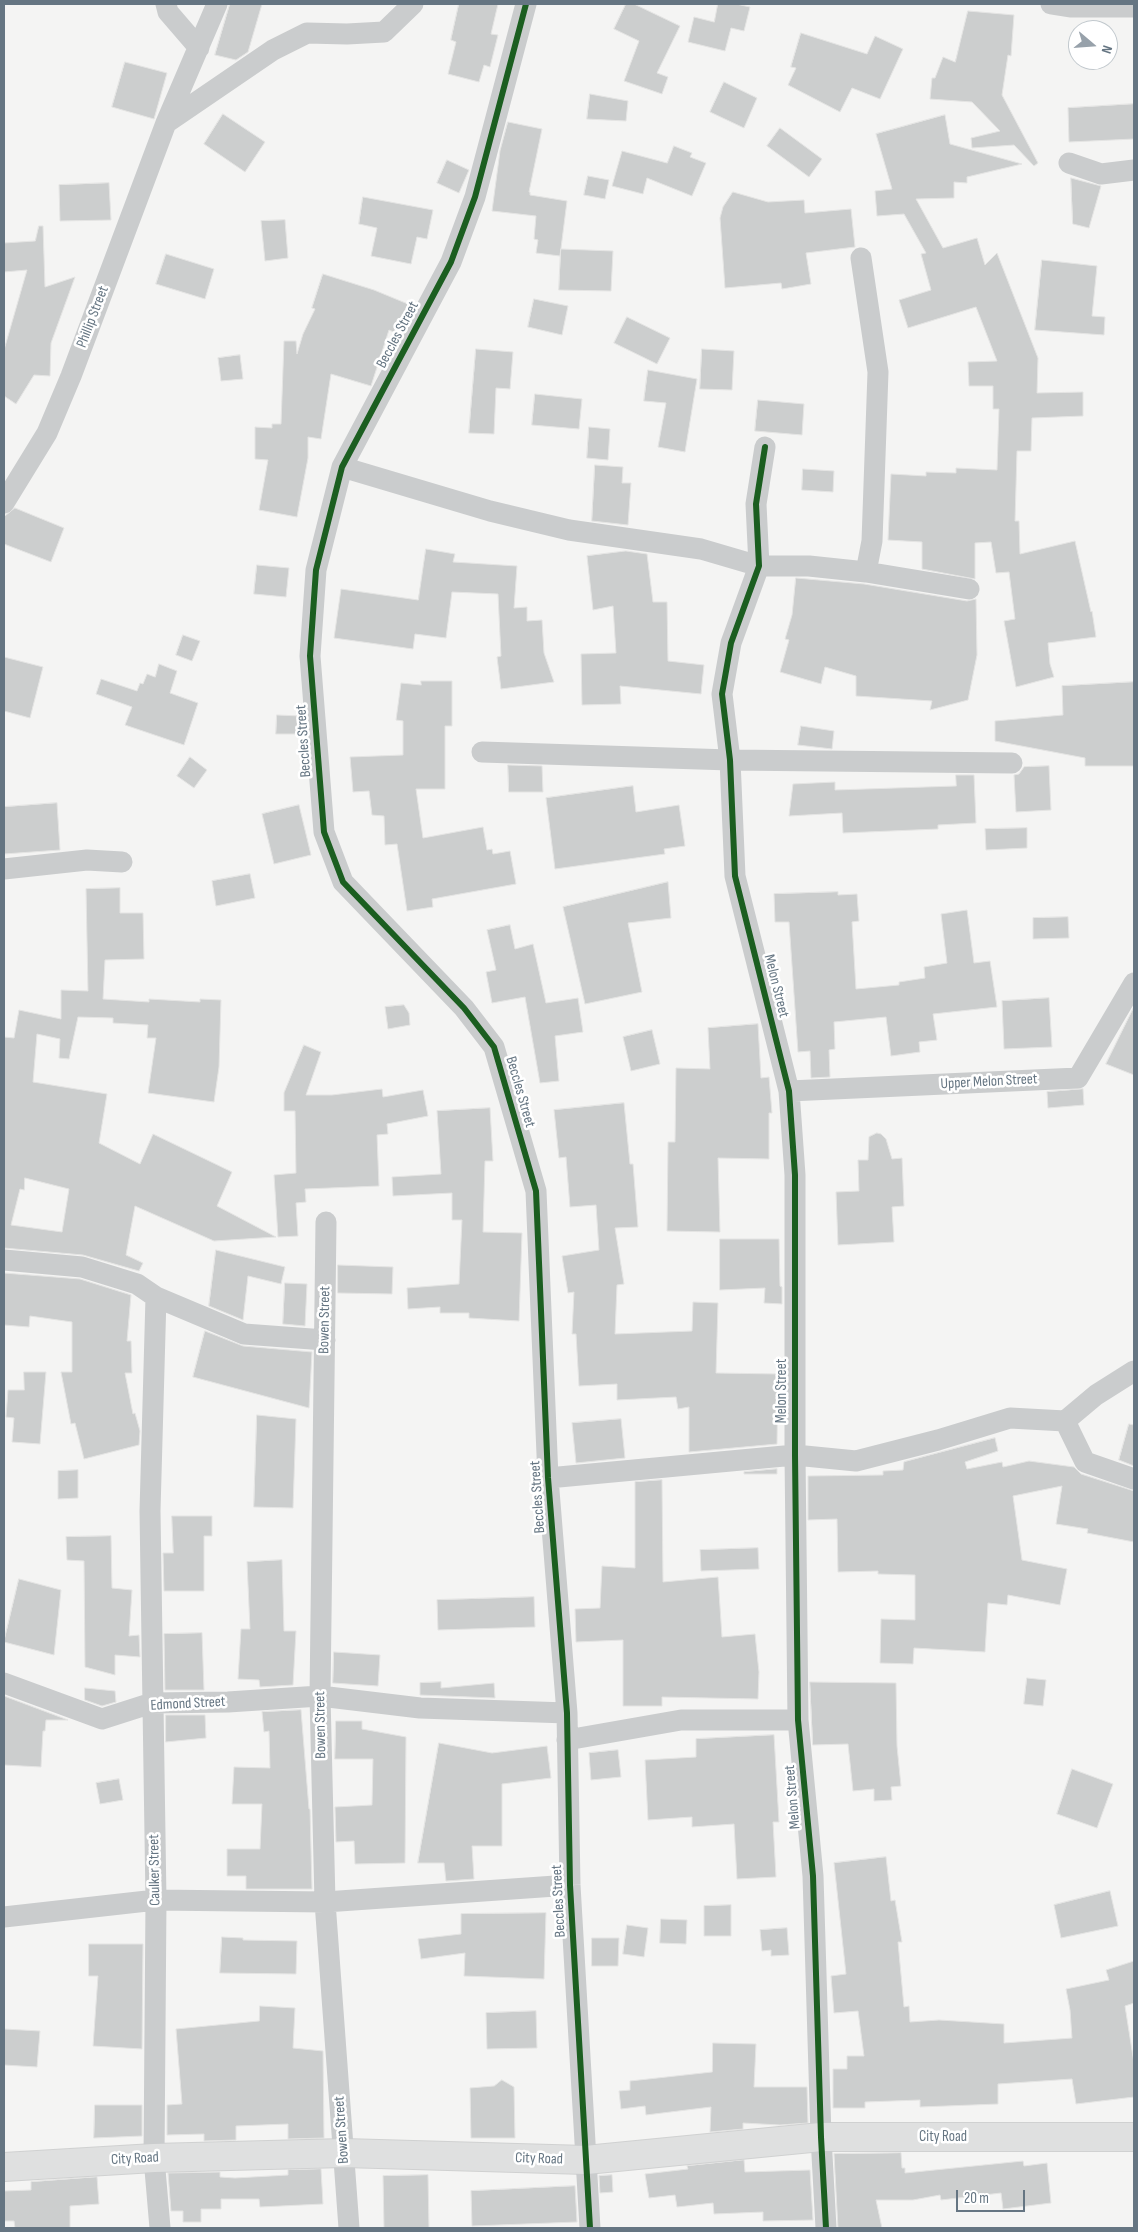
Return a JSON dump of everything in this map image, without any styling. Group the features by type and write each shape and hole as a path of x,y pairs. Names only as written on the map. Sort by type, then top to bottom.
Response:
{"main road":[{"name":"City Road","path":"4,2167 154,2158 344,2153 586,2160 821,2137 1134,2138"}],"street":[{"path":"166,4 168,12 199,48"},
{"name":"Phillip Street","path":"7,488 47,433 166,124 217,4"},
{"path":"166,124 273,50 307,33 346,34 384,32 413,4"},
{"name":"Beccles Street","path":"526,4 476,197 451,262 342,466 316,570 310,656 324,832 343,882 464,1008 494,1047 536,1191 548,1478 567,1714 570,1885 590,2228"},
{"path":"1051,4 1070,7 1134,8"},
{"path":"1069,163 1102,174 1134,170"},
{"path":"861,258 878,372 872,541 866,572"},
{"path":"759,566 756,504 765,447"},
{"path":"342,466 490,512 569,530 701,549 759,566 809,566 866,572 969,589"},
{"name":"Melon Street","path":"759,566 731,643 722,694 730,760 736,876 789,1091 795,1175 795,1455 798,1720 813,1876 821,2137 826,2228"},
{"path":"482,752 730,760 1012,763"},
{"path":"4,869 87,860 122,862"},
{"name":"Upper Melon Street","path":"789,1091 1078,1078 1134,982"},
{"name":"Bowen Street","path":"326,1222 320,1696 325,1902 349,2228"},
{"path":"4,1260 82,1267 137,1284 156,1297 244,1334 325,1340"},
{"name":"Caulker Street","path":"156,1297 150,1511 156,1900 154,2158 160,2228"},
{"path":"548,1478 795,1455 856,1461 938,1440 1010,1418 1065,1421 1096,1395 1134,1371"},
{"path":"1065,1421 1085,1462 1134,1479"},
{"name":"Edmond Street","path":"4,1683 102,1719 152,1703 228,1702 320,1696 420,1708 567,1714"},
{"path":"567,1740 681,1720 798,1720"},
{"path":"4,1917 156,1900 325,1902 570,1885"}],"building":[{"path":"230,4 262,4 248,52 236,60 215,55"},
{"path":"459,4 498,4 491,34 498,35 490,67 484,65 479,82 448,74 456,42 451,40"},
{"path":"626,4 634,4 680,26 657,73 668,77 662,94 624,81 639,41 614,29"},
{"path":"718,4 736,4 750,7 744,31 731,28 725,51 688,42 694,17 714,22"},
{"path":"968,11 1014,15 1011,56 1008,55 1002,95 1038,163 1034,166 1014,145 972,148 971,138 1000,131 972,102 930,99 932,78 935,78 943,57 955,62"},
{"path":"801,33 867,54 875,36 903,49 880,99 852,88 840,112 788,85 796,68 791,67"},
{"path":"125,62 167,73 154,119 112,107"},
{"path":"724,82 757,98 744,128 710,112"},
{"path":"590,94 628,101 626,121 587,119"},
{"path":"1134,104 1134,139 1069,142 1068,108"},
{"path":"223,114 265,142 245,172 204,144"},
{"path":"945,115 950,144 1022,164 967,177 967,183 954,182 954,198 916,199 943,248 977,238 985,265 997,253 1038,358 1037,393 1083,392 1083,416 1032,418 1031,451 1017,451 1015,521 1019,521 1020,554 1075,541 1092,611 1096,637 1048,643 1050,664 1054,677 1016,687 1004,621 1015,619 1009,572 996,573 991,542 975,543 975,579 922,569 922,542 888,540 891,474 926,476 926,472 956,473 956,468 997,470 999,409 993,409 993,386 969,386 968,362 997,361 976,307 908,328 899,300 931,290 921,254 926,253 904,214 877,216 875,191 892,189 876,134"},
{"path":"508,122 542,129 529,192 530,195 567,201 560,256 536,253 538,240 534,239 536,216 492,211 500,151"},
{"path":"780,128 822,159 809,177 767,146"},
{"path":"674,146 692,153 690,157 706,163 692,196 647,178 643,194 612,186 622,151 667,163"},
{"path":"447,160 469,170 459,193 437,183"},
{"path":"588,176 609,180 605,199 584,195"},
{"path":"1071,178 1101,186 1089,228 1073,224"},
{"path":"109,183 111,220 60,221 59,185"},
{"path":"733,192 768,202 804,200 805,213 851,209 855,247 806,253 811,284 782,289 781,283 725,288 720,218 723,207"},
{"path":"363,197 433,210 427,239 417,237 411,264 371,256 377,228 359,224"},
{"path":"285,220 288,258 265,261 261,221"},
{"path":"39,226 43,226 45,287 75,277 51,343 50,376 34,375 16,404 4,396 4,350 27,270 4,272 4,243 35,241"},
{"path":"561,249 613,251 611,291 559,290"},
{"path":"166,254 214,269 205,299 156,284"},
{"path":"1042,260 1097,266 1092,316 1105,317 1104,335 1035,330"},
{"path":"323,274 374,290 408,304 396,333 389,330 371,386 331,374 321,439 308,437 308,458 297,517 259,510 268,460 255,459 255,427 272,428 272,424 281,424 284,341 296,341 297,354 303,334 315,309 312,308"},
{"path":"534,299 568,306 562,335 528,327"},
{"path":"627,317 670,338 657,364 614,343"},
{"path":"476,349 513,352 510,389 496,388 494,434 469,433"},
{"path":"702,349 734,351 732,390 700,389"},
{"path":"240,355 243,379 221,381 218,358"},
{"path":"648,370 697,379 685,452 658,447 666,403 644,401"},
{"path":"535,394 582,399 579,429 532,425"},
{"path":"758,400 804,404 802,435 755,431"},
{"path":"589,427 610,429 608,460 587,458"},
{"path":"595,465 623,467 622,483 631,483 628,525 592,521"},
{"path":"803,469 834,471 833,492 802,490"},
{"path":"15,508 64,528 51,562 4,544 4,517"},
{"path":"426,549 455,554 453,562 517,566 514,608 527,607 527,621 542,620 544,653 554,682 501,689 497,657 501,656 498,594 452,592 446,638 415,634 413,649 334,638 341,589 418,600"},
{"path":"626,551 647,554 653,602 667,602 668,661 704,665 701,694 620,686 621,704 582,705 581,654 616,653 613,606 593,610 587,556"},
{"path":"257,565 289,568 286,597 254,594"},
{"path":"796,578 864,584 967,601 976,599 977,655 968,700 930,710 932,701 856,696 856,676 825,667 821,684 780,672 789,640 785,639 792,615"},
{"path":"183,635 200,641 192,661 176,655"},
{"path":"4,657 43,667 30,718 4,711"},
{"path":"159,664 177,671 170,693 198,703 184,745 125,725 132,707 96,694 101,679 137,691 140,683 143,684 147,674 155,677"},
{"path":"421,681 452,681 452,726 445,726 445,789 416,789 423,838 483,827 487,850 492,849 493,854 510,851 516,884 432,899 433,907 407,911 397,844 385,845 384,816 372,815 369,791 353,792 350,757 403,755 403,721 396,720 401,683 421,685"},
{"path":"1134,682 1134,766 1085,766 1085,758 995,741 995,721 1063,715 1062,686"},
{"path":"277,715 301,716 301,734 276,734"},
{"path":"801,726 834,731 832,749 798,745"},
{"path":"190,757 207,770 194,788 177,776"},
{"path":"508,765 542,766 543,792 509,792"},
{"path":"1049,766 1051,810 1016,812 1014,775 1019,774 1024,767"},
{"path":"956,775 974,775 976,823 938,825 938,829 843,833 842,813 789,816 793,784 835,782 835,790 956,786"},
{"path":"633,786 636,812 679,805 685,846 664,849 665,854 555,869 546,798"},
{"path":"57,803 60,850 4,854 4,807"},
{"path":"299,805 311,855 274,864 262,814"},
{"path":"1027,828 1027,848 986,850 985,829"},
{"path":"250,874 255,898 216,906 212,881"},
{"path":"668,882 671,918 628,923 642,992 585,1004 563,907"},
{"path":"120,888 120,913 143,913 144,959 105,960 103,999 149,1002 149,999 200,1002 200,999 221,1000 219,1067 214,1102 148,1093 156,1038 147,1038 148,1025 113,1023 113,1018 78,1017 69,1059 59,1058 60,1039 37,1034 33,1082 107,1094 99,1143 140,1164 153,1134 232,1172 217,1206 276,1237 214,1241 135,1206 126,1255 143,1263 139,1271 83,1255 4,1248 4,1037 14,1038 19,1010 61,1019 61,990 88,991 86,889","holes":["25,1178 69,1189 62,1232 11,1225 20,1189 24,1190"]},
{"path":"838,892 838,895 857,894 859,921 852,922 856,989 899,985 899,982 925,978 924,967 947,963 941,914 967,910 974,963 990,961 997,1007 933,1014 937,1040 919,1042 920,1052 891,1056 886,1017 834,1022 835,1049 829,1050 830,1077 811,1078 810,1051 798,1052 789,922 775,922 774,894"},
{"path":"1068,917 1069,938 1033,939 1033,918"},
{"path":"510,925 515,949 533,944 546,1003 578,998 583,1032 555,1036 559,1081 540,1083 525,997 492,1003 486,972 496,970 487,930"},
{"path":"1049,998 1052,1047 1004,1049 1002,1001"},
{"path":"404,1005 409,1013 410,1025 388,1029 385,1007"},
{"path":"1134,1007 1134,1075 1106,1064"},
{"path":"758,1024 761,1078 769,1077 772,1113 769,1113 769,1159 718,1158 720,1232 667,1231 668,1142 675,1142 676,1068 710,1069 708,1028"},
{"path":"652,1030 660,1064 631,1071 623,1037"},
{"path":"304,1045 321,1052 306,1095 332,1095 382,1089 383,1097 423,1090 428,1116 387,1124 388,1134 377,1135 379,1186 305,1189 306,1202 296,1203 298,1236 278,1237 274,1175 296,1173 295,1111 284,1111 284,1093"},
{"path":"1083,1089 1084,1105 1048,1108 1047,1092"},
{"path":"624,1103 630,1164 633,1164 638,1227 615,1228 624,1284 617,1285 615,1334 692,1331 693,1302 718,1303 716,1373 778,1374 777,1444 689,1452 689,1407 678,1409 676,1397 617,1400 617,1384 579,1386 576,1334 572,1334 574,1292 568,1293 562,1256 599,1250 596,1205 570,1207 566,1157 559,1158 554,1110"},
{"path":"490,1108 493,1161 485,1161 483,1232 522,1233 519,1321 469,1318 469,1313 440,1313 440,1307 408,1309 407,1288 459,1284 462,1220 452,1220 452,1193 393,1196 392,1177 441,1174 437,1111"},
{"path":"877,1133 886,1139 892,1159 902,1158 904,1206 892,1207 894,1242 838,1245 836,1192 859,1191 858,1160 868,1160 869,1137"},
{"path":"720,1239 779,1239 782,1304 764,1303 765,1288 720,1290"},
{"path":"216,1250 285,1267 281,1284 248,1276 243,1320 209,1306"},
{"path":"338,1265 393,1267 392,1294 338,1293"},
{"path":"4,1273 80,1279 131,1295 127,1341 131,1341 132,1373 125,1373 133,1414 135,1413 140,1431 139,1445 84,1459 75,1423 71,1424 61,1372 72,1372 72,1322 30,1316 29,1327 4,1325"},
{"path":"285,1283 307,1284 305,1326 283,1324"},
{"path":"205,1331 243,1346 312,1352 309,1408 193,1377"},
{"path":"24,1372 46,1372 40,1444 12,1442 14,1418 6,1417 8,1390 24,1390"},
{"path":"257,1415 296,1419 293,1508 254,1507"},
{"path":"621,1419 625,1458 576,1463 572,1423"},
{"path":"1129,1424 1134,1425 1134,1466 1119,1460"},
{"path":"995,1438 998,1451 965,1462 967,1469 1002,1462 1003,1467 1029,1461 1074,1467 1081,1474 1134,1491 1134,1542 1087,1533 1088,1529 1056,1524 1062,1486 1013,1496 1022,1560 1067,1569 1060,1605 1008,1595 1007,1605 988,1603 985,1652 914,1648 913,1664 880,1663 881,1619 915,1620 915,1575 878,1574 878,1571 838,1572 837,1519 808,1520 808,1476 883,1475 883,1471 903,1470 904,1462"},
{"path":"777,1469 777,1474 744,1474 744,1472"},
{"path":"78,1470 78,1498 58,1499 58,1471"},
{"path":"662,1480 663,1582 718,1577 722,1637 755,1634 759,1672 758,1699 662,1697 662,1706 623,1706 623,1640 576,1642 575,1609 600,1608 602,1566 635,1568 635,1482"},
{"path":"172,1516 212,1516 212,1536 204,1536 204,1591 164,1591 163,1553 173,1553"},
{"path":"111,1536 112,1588 132,1590 129,1636 139,1635 140,1657 115,1655 115,1675 85,1667 84,1561 67,1560 66,1537"},
{"path":"758,1548 759,1569 701,1571 700,1550"},
{"path":"282,1560 284,1631 296,1631 293,1685 260,1687 259,1680 238,1679 241,1629 250,1629 247,1562"},
{"path":"19,1579 61,1590 54,1655 4,1642"},
{"path":"534,1597 535,1627 438,1630 437,1600"},
{"path":"202,1633 204,1690 165,1690 164,1634"},
{"path":"334,1652 380,1655 378,1686 333,1683"},
{"path":"1027,1678 1046,1680 1043,1706 1024,1704"},
{"path":"441,1682 441,1688 494,1683 495,1698 420,1695 420,1683"},
{"path":"810,1682 896,1683 897,1746 901,1786 891,1787 892,1800 874,1801 874,1789 853,1791 848,1744 813,1745"},
{"path":"85,1688 115,1691 116,1702 102,1706 85,1700"},
{"path":"4,1696 68,1720 46,1720 45,1731 43,1731 41,1767 4,1765"},
{"path":"301,1710 310,1809 312,1889 246,1889 246,1876 227,1876 227,1849 260,1849 262,1804 232,1804 234,1767 270,1768 269,1731 264,1732 262,1712"},
{"path":"166,1715 205,1715 206,1738 166,1742"},
{"path":"336,1721 362,1721 362,1729 406,1737 405,1863 355,1864 354,1841 336,1842 335,1807 372,1805 373,1759 335,1759"},
{"path":"774,1735 779,1822 773,1822 776,1877 737,1879 734,1824 692,1827 692,1817 648,1820 645,1760 696,1757 696,1739"},
{"path":"439,1743 492,1753 547,1746 551,1778 502,1784 502,1846 472,1846 474,1879 446,1881 444,1863 418,1863"},
{"path":"618,1750 621,1777 591,1780 589,1753"},
{"path":"1072,1769 1113,1784 1097,1828 1057,1814"},
{"path":"119,1779 123,1800 100,1804 96,1783"},
{"path":"886,1857 891,1901 895,1900 902,1942 898,1942 904,2007 909,2006 910,2022 939,2020 1004,2024 1004,2043 1072,2038 1066,1989 1109,1980 1106,1970 1134,1961 1134,2003 1125,2006 1134,2063 1134,2097 1076,2104 1072,2079 998,2084 998,2104 920,2107 920,2100 865,2102 865,2108 833,2108 833,2069 847,2069 847,2056 864,2056 858,2011 834,2013 831,1976 846,1974 834,1863"},
{"path":"1110,1891 1118,1926 1061,1938 1054,1905"},
{"path":"731,1905 731,1936 704,1936 704,1906"},
{"path":"546,1913 544,1979 464,1976 465,1953 421,1959 418,1939 461,1934 461,1914"},
{"path":"661,1919 687,1920 686,1944 660,1943"},
{"path":"627,1925 648,1928 644,1957 623,1954"},
{"path":"787,1928 789,1955 771,1956 771,1950 762,1951 760,1930"},
{"path":"222,1937 243,1938 243,1940 297,1941 296,1974 220,1973"},
{"path":"592,1938 619,1938 618,1966 592,1966"},
{"path":"89,1944 143,1944 142,2049 93,2046 98,1976 89,1976"},
{"path":"260,2006 295,2008 293,2048 323,2051 324,2138 288,2139 288,2124 236,2126 236,2140 204,2141 204,2134 167,2135 167,2105 182,2104 176,2029 259,2021"},
{"path":"536,2011 537,2048 487,2049 486,2013"},
{"path":"4,2029 40,2031 37,2067 4,2065"},
{"path":"713,2043 756,2044 754,2087 807,2087 808,2123 780,2125 743,2123 743,2129 710,2132 711,2107 646,2115 645,2106 621,2109 619,2091 630,2090 630,2081 712,2072"},
{"path":"502,2080 514,2087 515,2138 471,2138 470,2088 494,2086"},
{"path":"95,2105 142,2105 142,2136 94,2138"},
{"path":"901,2153 902,2168 905,2168 905,2173 1023,2161 1024,2166 1047,2163 1051,2203 1003,2209 1001,2193 941,2200 940,2195 913,2200 876,2200 882,2228 838,2228 834,2154"},
{"path":"744,2160 745,2172 810,2170 813,2220 763,2221 763,2212 714,2214 713,2203 677,2207 675,2195 649,2198 645,2174 688,2169 687,2166"},
{"path":"321,2169 323,2204 260,2207 259,2199 221,2199 221,2209 201,2209 201,2222 183,2222 183,2211 171,2211 168,2173 220,2172 220,2177 235,2178 288,2175 288,2170"},
{"path":"428,2175 429,2228 384,2228 383,2176"},
{"path":"612,2175 613,2192 600,2193 599,2176"},
{"path":"97,2177 99,2204 70,2206 70,2228 15,2228 14,2221 4,2221 4,2191 31,2190 31,2182"},
{"path":"575,2186 577,2222 472,2226 471,2191"}],"cycle path":[{"path":"526,4 475,197 451,262 342,467 316,570 310,656 324,832 343,882 464,1008 494,1047 536,1191 548,1478 567,1713 570,1885 590,2228"},
{"path":"765,447 756,504 759,566 731,643 722,694 730,760 735,876 789,1091 795,1175 795,1455 798,1720 813,1876 821,2137 826,2228"}]}
